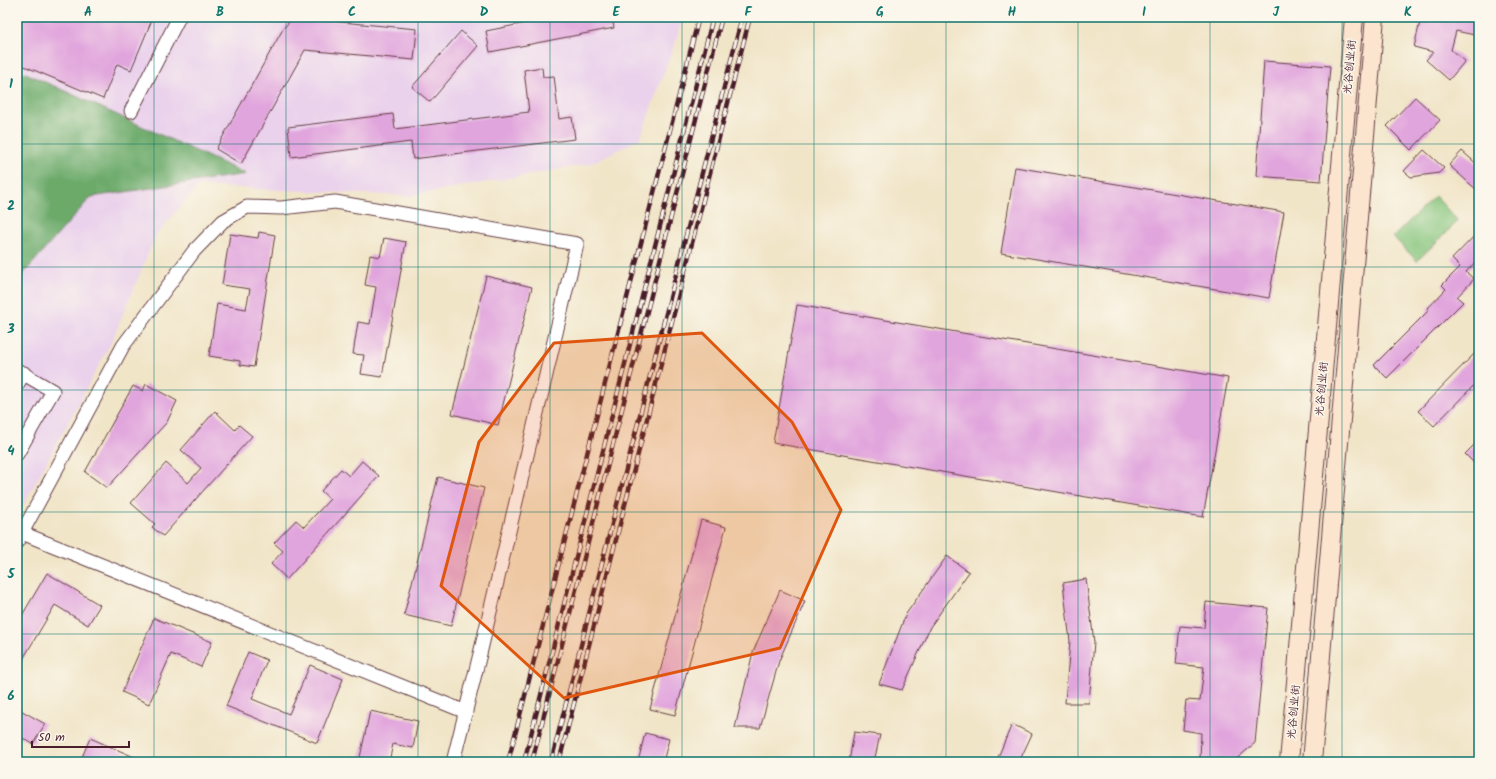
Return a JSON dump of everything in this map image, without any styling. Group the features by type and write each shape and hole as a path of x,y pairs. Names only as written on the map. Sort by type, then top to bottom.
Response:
{"main road":[{"name":"光谷创业街","path":"1289,762 1354,17"},
{"name":"光谷创业街","path":"1312,762 1375,17"}],"street":[{"path":"131,111 179,17"},
{"path":"453,762 466,712 577,244 335,202 281,208 247,208 223,221 194,251 123,346 20,537 466,712"},
{"path":"17,385 20,372 53,391 17,454"}],"highlighted area":[{"path":"702,333 792,422 841,510 780,648 564,698 441,586 479,442 554,343"}],"shaded area":[{"path":"17,17 684,17 640,139 589,164 409,196 198,186 156,235 111,343 17,517"}],"green space":[{"path":"17,69 246,174 91,197 17,281"},
{"path":"1435,196 1458,221 1417,261 1393,237"}],"building":[{"path":"17,17 138,17 151,22 131,70 117,64 103,99 17,63"},
{"path":"556,17 612,17 614,28 490,52 486,31"},
{"path":"1430,17 1479,17 1479,36 1456,31 1451,50 1465,61 1449,80 1426,60 1433,52 1414,47 1421,18 1429,20"},
{"path":"297,18 417,29 414,60 305,50 241,164 216,149 283,29 289,22"},
{"path":"461,31 478,46 430,102 412,87"},
{"path":"1264,61 1330,66 1321,181 1256,176"},
{"path":"542,67 543,77 554,76 559,119 572,117 575,139 413,159 411,142 291,157 288,127 393,114 395,129 529,112 524,70"},
{"path":"1415,97 1440,120 1411,150 1387,126"},
{"path":"1424,150 1444,168 1439,173 1411,177 1404,171"},
{"path":"1462,151 1479,166 1479,192 1449,165"},
{"path":"1015,167 1284,212 1269,298 1001,253"},
{"path":"1479,231 1479,258 1466,272 1474,279 1457,297 1463,302 1387,378 1374,365 1428,311 1427,309 1446,289 1442,285 1460,267 1452,259"},
{"path":"259,232 275,235 254,367 240,365 240,361 209,356 217,304 246,309 250,289 222,285 230,234 258,238"},
{"path":"384,238 406,242 382,377 361,374 364,355 353,354 358,322 370,324 376,287 365,285 370,255 380,257"},
{"path":"486,276 532,287 498,425 452,414"},
{"path":"797,305 1228,378 1203,517 773,443"},
{"path":"1479,349 1479,380 1434,426 1418,411"},
{"path":"146,384 177,401 167,422 107,488 85,472 133,386 143,391"},
{"path":"215,411 235,430 239,425 252,436 163,536 152,527 155,524 131,503 166,463 188,483 201,468 181,450"},
{"path":"1479,440 1479,468 1465,454"},
{"path":"362,461 379,476 287,579 271,564 283,551 274,543 296,520 304,527 330,499 321,491 341,469 349,476"},
{"path":"438,477 484,488 451,626 404,615"},
{"path":"701,520 726,527 675,715 650,709"},
{"path":"947,556 969,572 930,627 902,690 879,684 906,614"},
{"path":"47,573 100,605 88,625 55,605 17,669 17,624"},
{"path":"1086,579 1094,642 1089,703 1065,703 1070,641 1063,583"},
{"path":"780,590 805,601 779,661 760,728 735,728 753,652"},
{"path":"1206,602 1268,608 1255,743 1233,762 1200,762 1201,733 1183,730 1186,700 1200,701 1204,667 1176,664 1180,626 1204,628"},
{"path":"154,618 212,642 201,667 171,654 149,704 122,692"},
{"path":"248,652 267,660 252,699 289,714 310,665 343,679 317,743 226,706"},
{"path":"17,708 45,724 33,744 17,735"},
{"path":"370,711 418,721 413,748 393,744 389,762 359,762"},
{"path":"1012,724 1032,734 1019,762 996,762"},
{"path":"854,732 880,735 874,762 849,762"},
{"path":"645,733 669,739 663,762 638,762"},
{"path":"90,738 146,762 80,762"}],"railway":[{"path":"508,762 699,17"},
{"path":"524,762 713,17"},
{"path":"532,762 722,17"},
{"path":"551,762 742,17"},
{"path":"559,762 750,17"}]}
